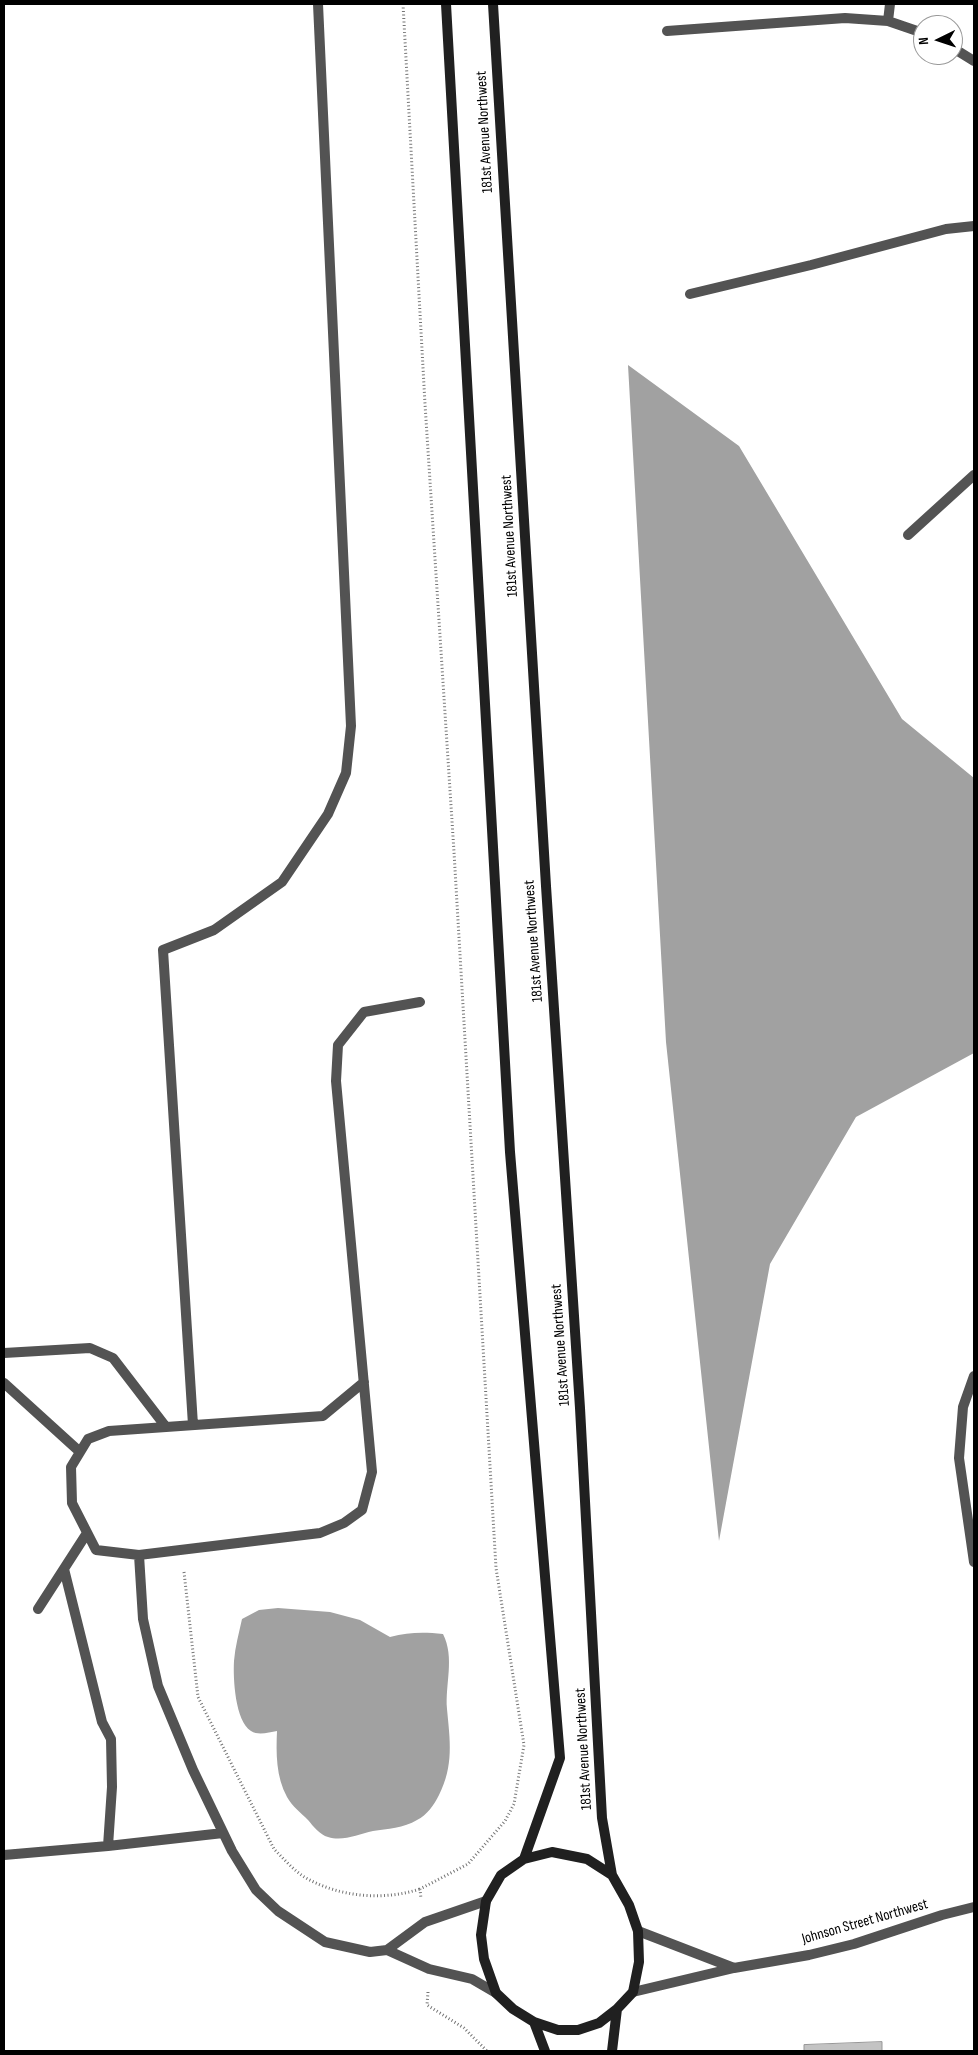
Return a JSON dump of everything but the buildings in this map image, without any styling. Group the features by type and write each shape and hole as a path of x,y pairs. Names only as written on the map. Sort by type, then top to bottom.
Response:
{"main road":[{"name":"181st Avenue Northwest","path":"446,4 510,1143 560,1758 524,1859"},
{"name":"181st Avenue Northwest","path":"493,4 545,876 580,1408 602,1818 612,1875"},
{"path":"552,1852 586,1859 612,1875 629,1905 638,1931 639,1962 633,1992 618,2010 599,2023 578,2030 558,2030 534,2022 513,2009 496,1993 484,1959 481,1935 486,1901 501,1875 524,1859 552,1852"},
{"path":"612,2051 618,2010"},
{"path":"534,2022 544,2051"}],"street":[{"path":"193,1425 163,950 214,930 282,882 328,814 346,773 351,726 318,4"},
{"path":"888,21 890,4"},
{"path":"667,31 845,18 888,21 913,29"},
{"path":"963,54 974,61"},
{"path":"690,294 811,265 946,229 974,226"},
{"path":"908,534 974,475"},
{"path":"364,1382 323,1416 108,1431 88,1439 71,1467 72,1503 96,1550 139,1555 320,1533 344,1523 362,1510 372,1472 364,1382 336,1081 338,1045 364,1012 420,1002"},
{"path":"4,1353 90,1348 113,1358 166,1427"},
{"path":"974,1376 964,1407 959,1458 974,1562"},
{"path":"4,1383 80,1452"},
{"path":"38,1609 87,1533"},
{"path":"139,1555 143,1620 158,1686 193,1770 232,1851 256,1890 278,1911 326,1942 370,1952 387,1950 425,1922 486,1901"},
{"path":"64,1569 102,1722 111,1739 112,1787 108,1846"},
{"path":"4,1855 224,1834"},
{"name":"Johnson Street Northwest","path":"633,1992 734,1968 818,1953 854,1944 942,1915 974,1907"},
{"path":"638,1931 734,1968"},
{"path":"387,1950 429,1969 472,1979 496,1993"}],"path":[{"path":"182,1550 198,1698 274,1849 289,1865 306,1878 343,1892 388,1896 406,1894 420,1889 468,1864 505,1821 514,1804 524,1745 496,1568 454,852 425,404 403,4"},
{"path":"420,1889 425,1922"},
{"path":"429,1969 427,2005 464,2028 487,2051"}],"shaded area":[{"path":"628,365 739,446 902,719 974,778 974,1053 856,1117 770,1264 719,1541 666,1042"},
{"path":"278,1608 330,1612 360,1620 390,1637 416,1633 443,1634 447,1643 449,1662 447,1709 450,1742 449,1763 439,1795 430,1809 421,1818 412,1823 390,1829 339,1839 325,1836 319,1832 289,1800 283,1789 279,1773 277,1731 257,1733 251,1731 246,1726 238,1709 234,1678 237,1640 242,1619 259,1610"}]}
